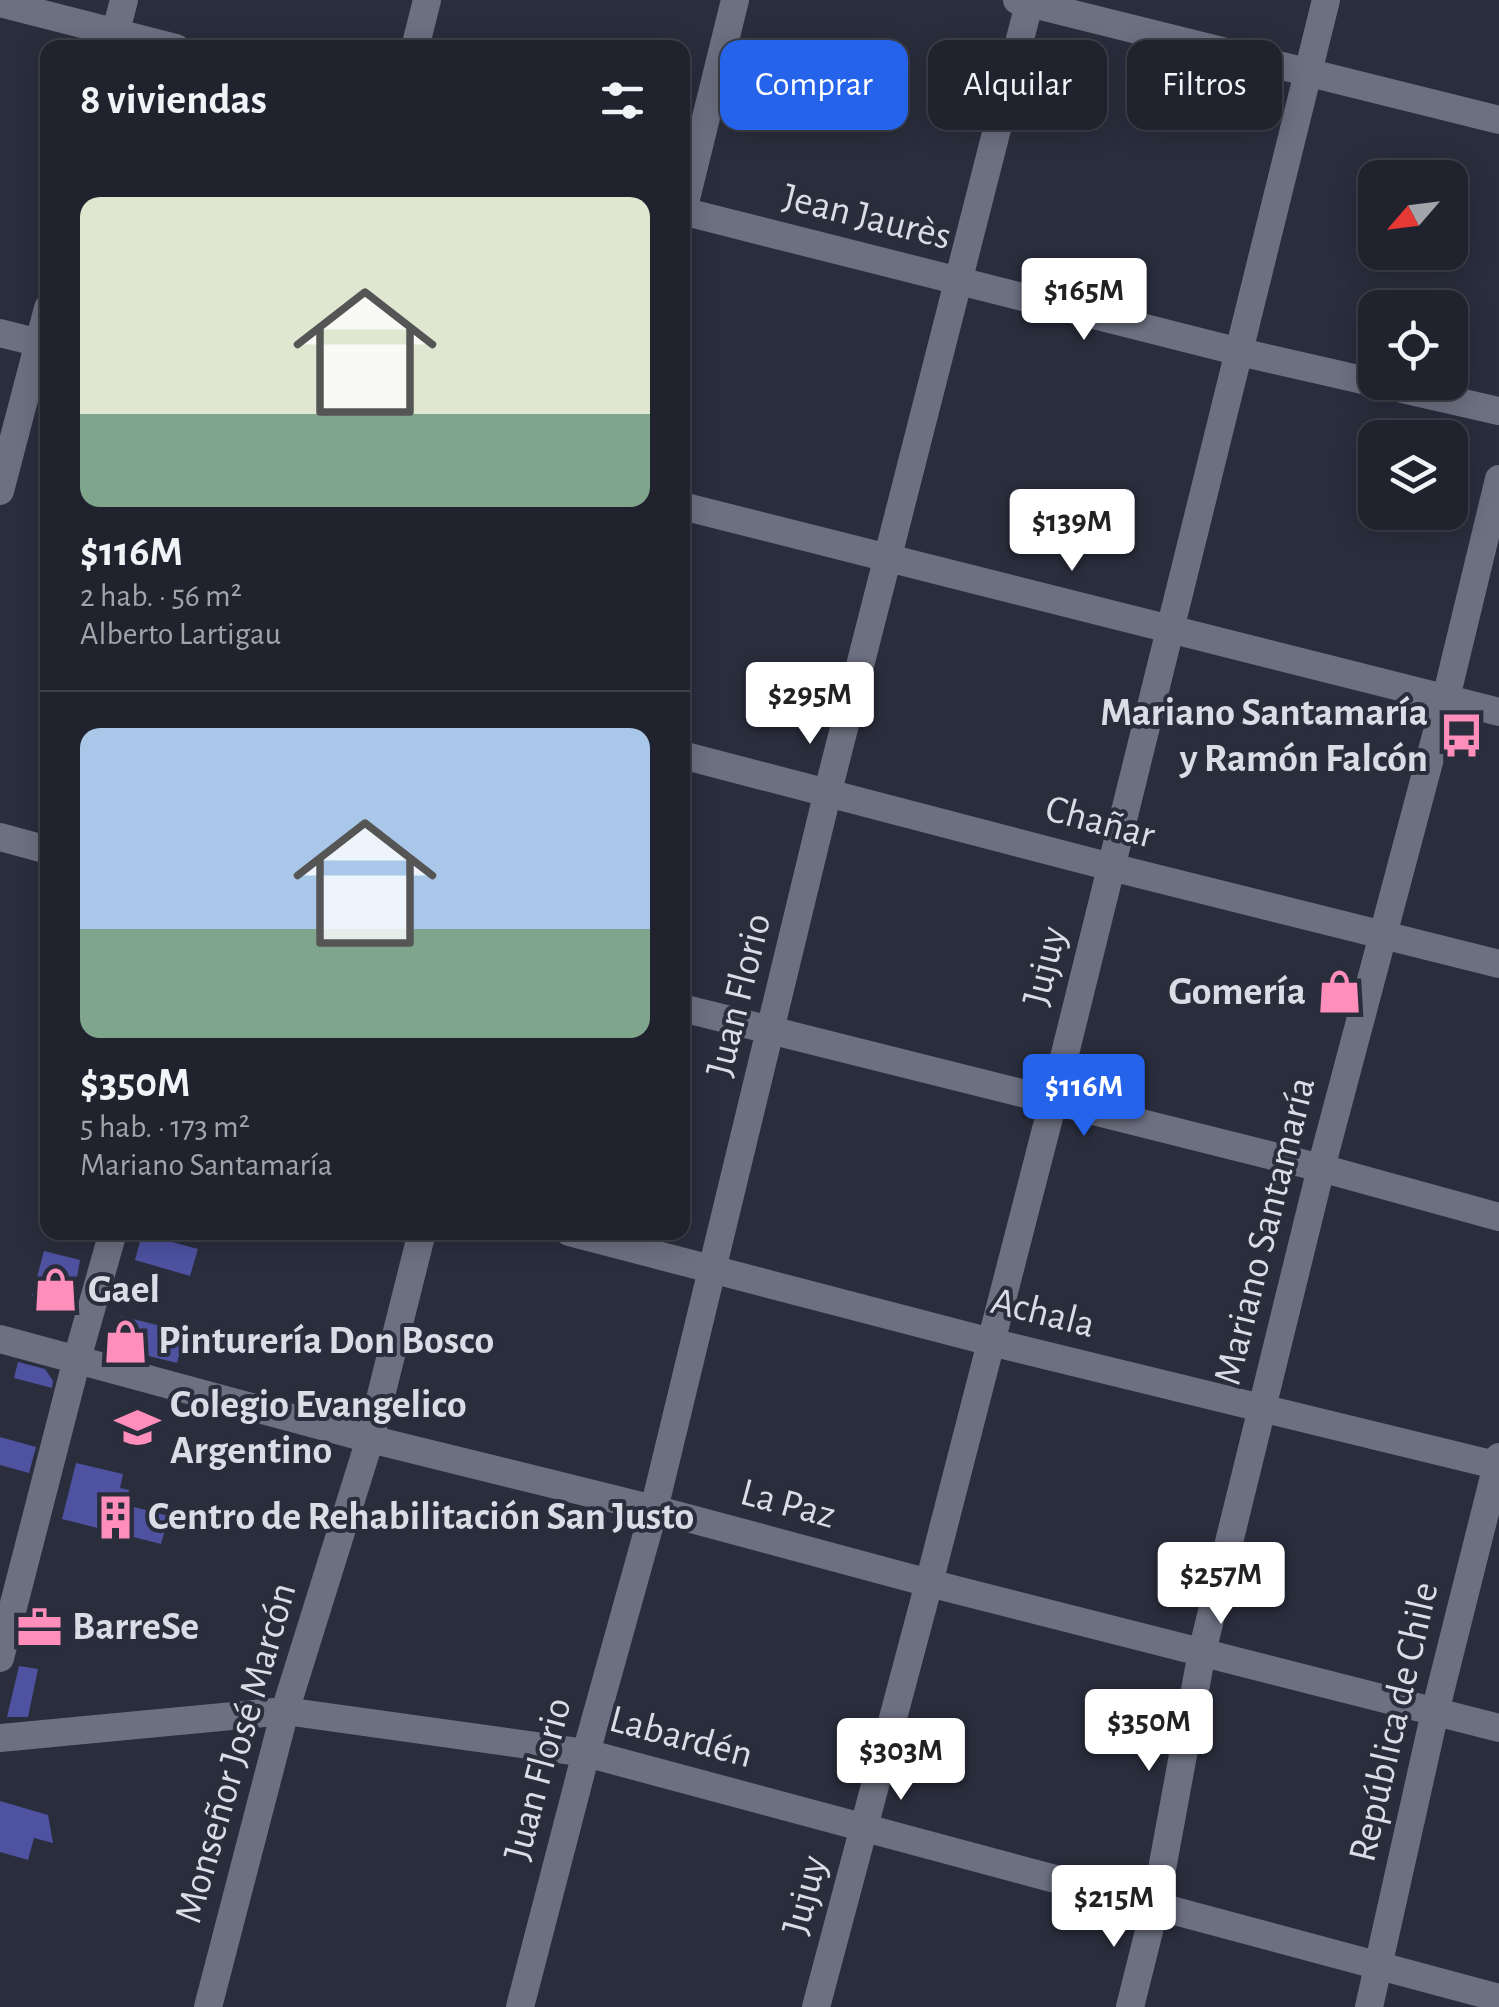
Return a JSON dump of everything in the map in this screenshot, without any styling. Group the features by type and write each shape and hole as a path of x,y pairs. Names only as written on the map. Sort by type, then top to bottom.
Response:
{"street":[{"path":"0,3 114,40 124,0"},
{"path":"417,40 428,0"},
{"path":"690,184 735,0"},
{"name":"Jujuy","path":"816,2007 1053,1102 1326,0"},
{"path":"1026,1 1499,120"},
{"name":"Juan Florio","path":"520,2007 654,1510 828,792 960,282 1026,1"},
{"name":"Jean Jaurès","path":"690,215 1240,352 1499,412"},
{"path":"0,334 40,343"},
{"path":"0,491 40,354"},
{"name":"Mariano Santamaría","path":"1130,2007 1155,1907 1202,1652 1321,1168 1446,698 1499,479"},
{"path":"690,508 1499,712"},
{"name":"Chañar","path":"690,757 1499,964"},
{"path":"0,837 40,848"},
{"path":"690,1010 1499,1216"},
{"path":"0,1658 111,1240"},
{"name":"Monseñor José Marcón","path":"208,2007 285,1711 370,1439 420,1240"},
{"name":"Achala","path":"600,1240 991,1342 1498,1463"},
{"name":"La Paz","path":"0,1339 370,1439 1499,1728"},
{"name":"República de Chile","path":"1369,2007 1435,1712 1498,1463"},
{"name":"Labardén","path":"0,1738 285,1711 586,1753 1499,1998"}],"building":[{"path":"140,1240 164,1240 198,1249 190,1276 135,1260"},
{"path":"44,1251 80,1260 72,1306 32,1296"},
{"path":"121,1316 185,1332 177,1363 113,1347"},
{"path":"18,1362 45,1369 53,1381 52,1388 14,1378"},
{"path":"0,1437 36,1447 29,1473 0,1465"},
{"name":"Centro de Rehabilitación San Justo","path":"76,1463 123,1474 120,1488 129,1490 126,1505 169,1516 161,1544 62,1519"},
{"path":"19,1666 38,1669 28,1717 7,1717"},
{"path":"0,1801 48,1815 53,1843 34,1838 28,1860 0,1852"}],"place":[{"name":"Mariano Santamaría y Ramón Falcón","path":"1461,736"},
{"name":"Gomería","path":"1339,992"},
{"name":"Gael","path":"55,1290"},
{"name":"Pinturería Don Bosco","path":"125,1341"},
{"name":"Colegio Evangelico Argentino","path":"137,1428"},
{"name":"Centro de Rehabilitación San Justo","path":"115,1517"},
{"name":"BarreSe","path":"39,1627"}]}
